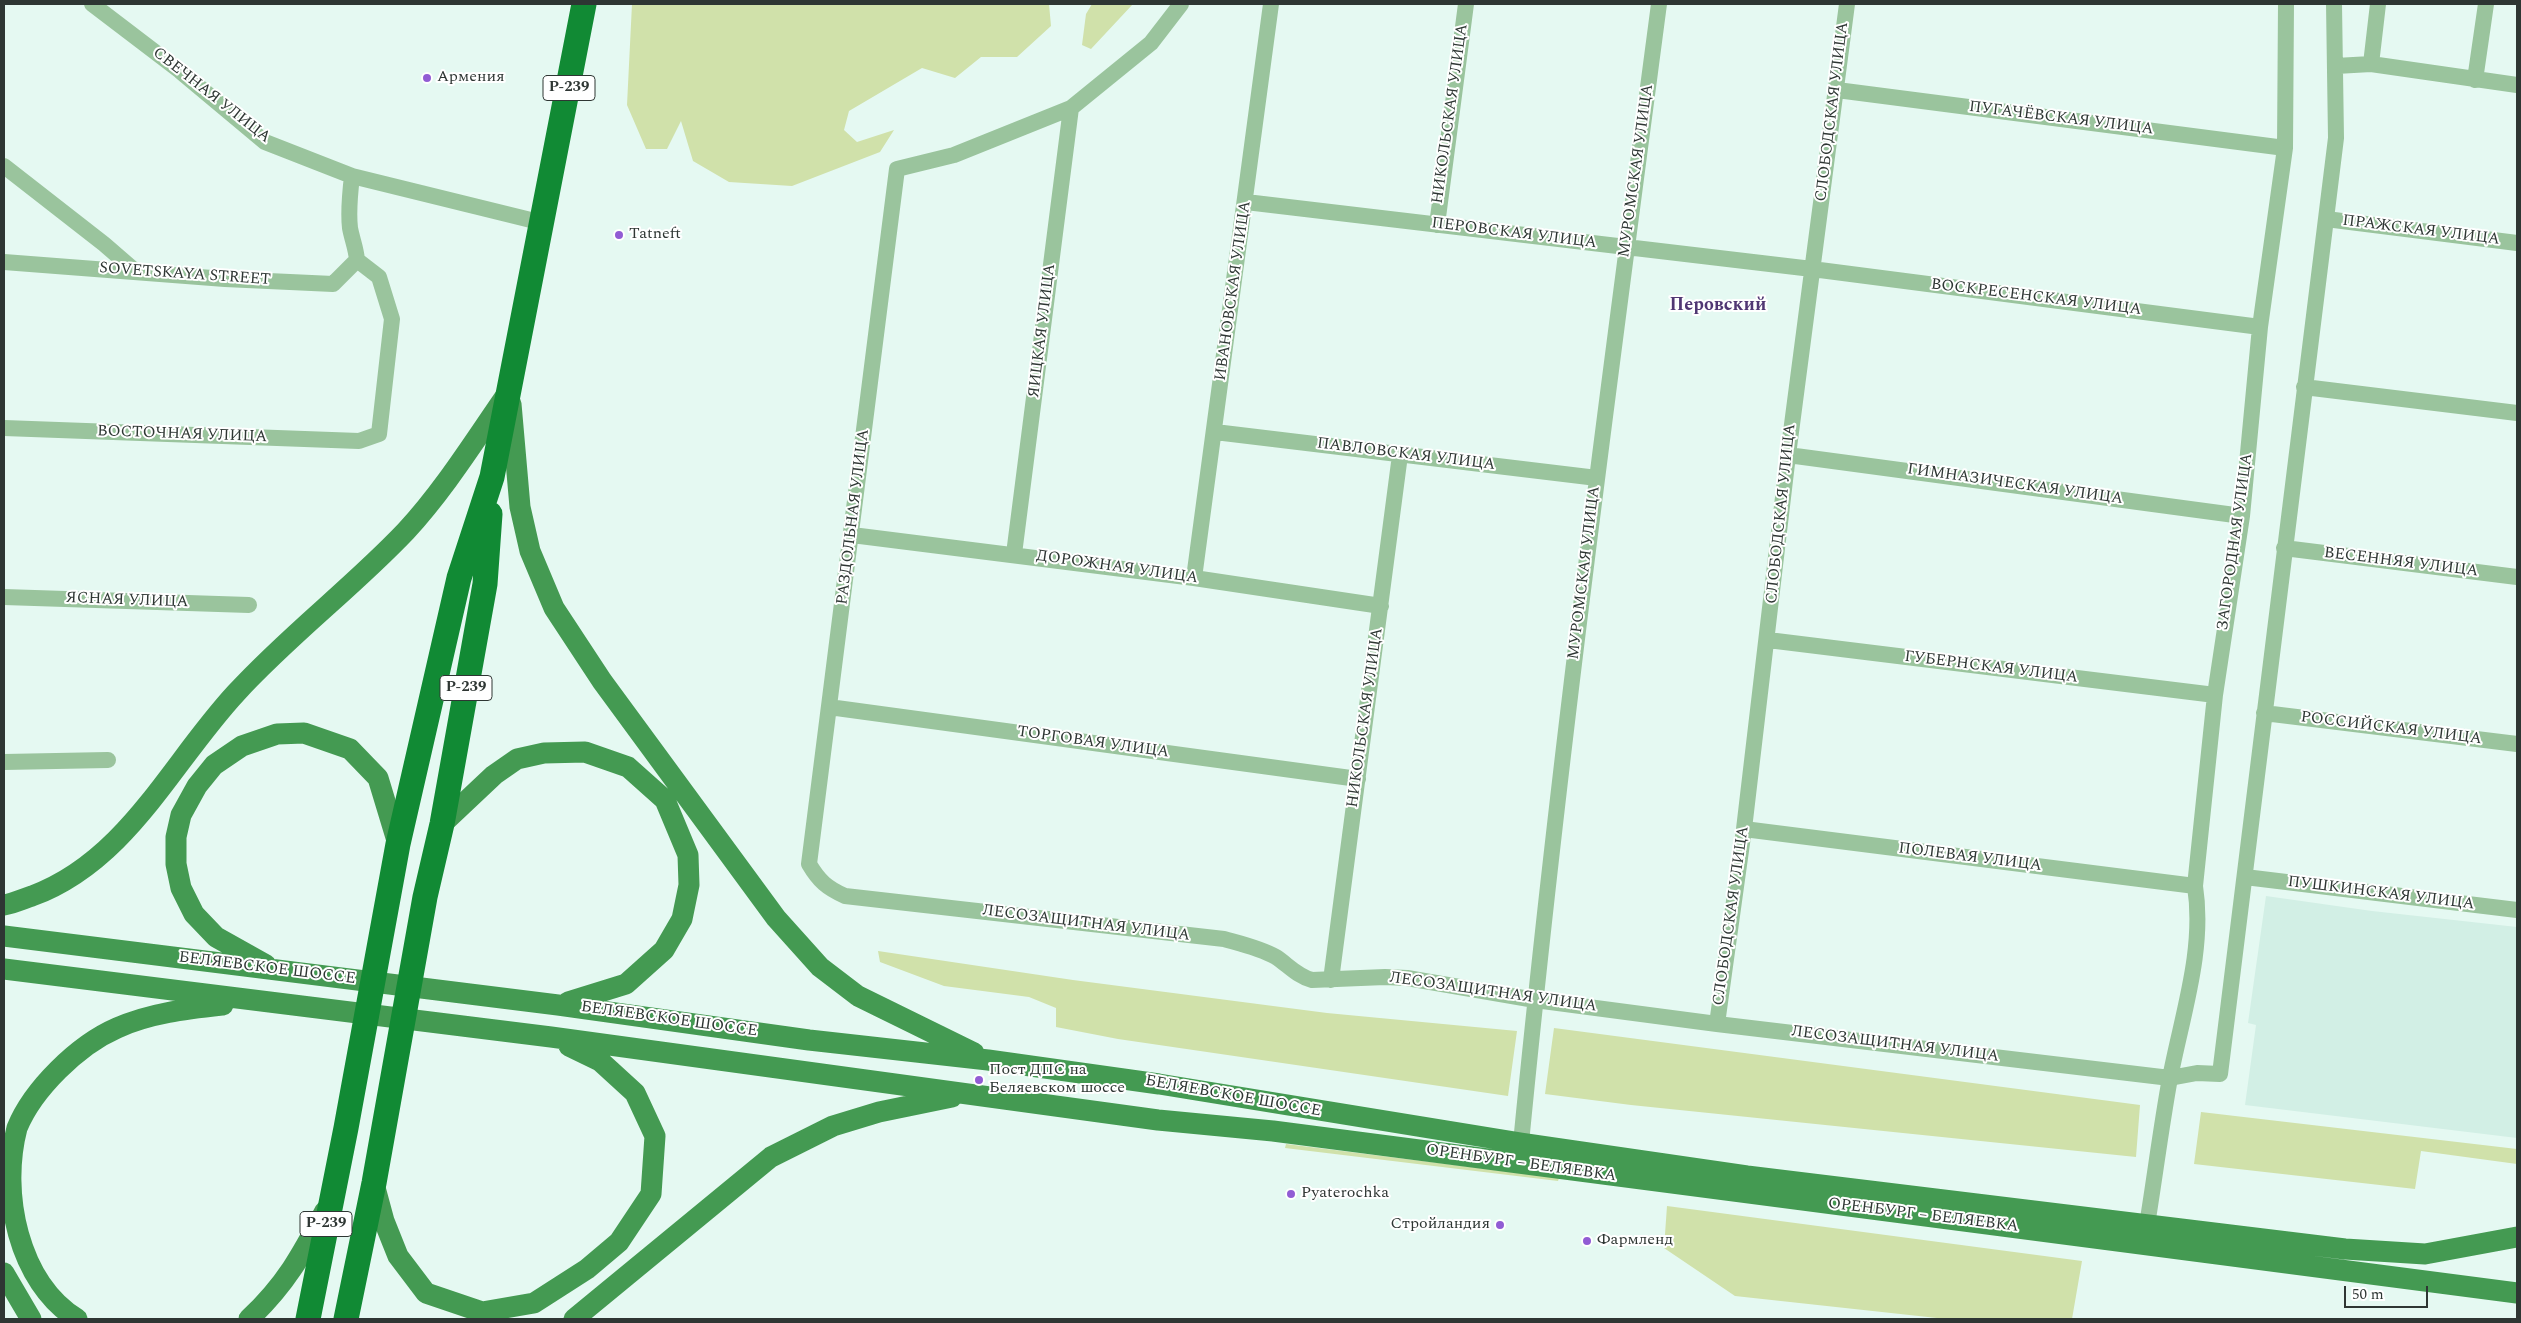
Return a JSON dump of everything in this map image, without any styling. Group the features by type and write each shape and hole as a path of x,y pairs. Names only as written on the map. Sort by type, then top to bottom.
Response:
{"highway":[{"name":"Р-239","path":"308,1319 346,1128 398,844 459,578 492,476 543,223 584,4"},
{"name":"Р-239","path":"346,1319 374,1182 425,897 442,824 485,584 492,476"}],"main road":[{"path":"4,905 44,891 75,874 122,834 144,810 186,753 235,693 302,626 406,531 430,501 510,390"},
{"path":"510,390 520,507 530,551 554,608 602,681 776,918 820,967 858,996 988,1060"},
{"path":"275,970 216,937 194,914 181,888 176,864 176,837 181,815 196,786 214,765 242,746 277,734 304,733 350,750 378,778 398,844"},
{"path":"442,824 494,775 517,759 544,753 585,752 628,767 665,800 688,855 688,885 682,919 664,950 626,984 596,995 558,1005"},
{"name":"БЕЛЯЕВСКОЕ ШОССЕ","path":"4,936 558,1005 809,1040 988,1060 1159,1084 1332,1114"},
{"name":"БЕЛЯЕВСКОЕ ШОССЕ","path":"4,969 551,1037 1158,1120 1328,1138"},
{"path":"77,1319 65,1312 34,1276 18,1248 9,1220 9,1155 17,1128 28,1108 44,1086 78,1052 116,1028 155,1015 263,1002"},
{"path":"374,1182 384,1221 398,1256 426,1293 482,1312 534,1303 587,1269 619,1242 651,1194 655,1136 635,1093 600,1061 551,1037"},
{"path":"574,1319 771,1157 832,1126 879,1112 971,1093"},
{"name":"ОРЕНБУРГ – БЕЛЯЕВКА","path":"1332,1114 1747,1176 2345,1249 2425,1254 2517,1237"},
{"name":"ОРЕНБУРГ – БЕЛЯЕВКА","path":"1328,1138 2517,1292"},
{"path":"249,1319 271,1298 294,1268 331,1200"},
{"path":"4,1273 31,1319"}],"street":[{"name":"СВЕЧНАЯ УЛИЦА","path":"92,4 180,71 265,142 352,176 543,223"},
{"path":"1071,108 1151,43 1181,4"},
{"name":"ИВАНОВСКАЯ УЛИЦА","path":"1194,578 1246,202 1271,4"},
{"name":"НИКОЛЬСКАЯ УЛИЦА","path":"1436,225 1466,4"},
{"name":"МУРОМСКАЯ УЛИЦА","path":"1520,1143 1534,1000 1597,478 1659,4"},
{"name":"СЛОБОДСКАЯ УЛИЦА","path":"1717,1024 1744,829 1768,640 1788,455 1847,4"},
{"name":"ЗАГОРОДНАЯ УЛИЦА","path":"2147,1225 2170,1078 2193,960 2199,914 2195,886 2215,695 2242,516 2260,327 2286,148 2286,4"},
{"path":"2245,877 2284,548 2336,138 2334,4"},
{"path":"2371,64 2378,4"},
{"path":"2475,80 2486,4"},
{"path":"2336,66 2371,64 2517,85"},
{"name":"ПУГАЧЁВСКАЯ УЛИЦА","path":"1837,90 2286,148"},
{"name":"РАЗДОЛЬНАЯ УЛИЦА","path":"809,864 898,169 954,154 1071,108"},
{"name":"ЯИЦКАЯ УЛИЦА","path":"1014,554 1071,108"},
{"path":"4,166 104,244 134,270"},
{"path":"352,176 349,201 350,230 356,246 357,260"},
{"name":"ПЕРОВСКАЯ УЛИЦА","path":"1246,202 1812,269"},
{"name":"ПРАЖСКАЯ УЛИЦА","path":"2326,218 2517,243"},
{"path":"90,268 104,244"},
{"name":"SOVETSKAYA STREET","path":"4,262 134,270 225,279 332,284 357,260"},
{"name":"ВОСТОЧНАЯ УЛИЦА","path":"4,428 360,442 379,434 392,319 379,277 357,260"},
{"name":"ВОСКРЕСЕНСКАЯ УЛИЦА","path":"1812,269 2260,327"},
{"path":"2304,387 2517,413"},
{"name":"ПАВЛОВСКАЯ УЛИЦА","path":"1215,432 1597,478"},
{"name":"НИКОЛЬСКАЯ УЛИЦА","path":"1331,980 1382,606 1400,455"},
{"name":"ГИМНАЗИЧЕСКАЯ УЛИЦА","path":"1788,455 2242,516"},
{"name":"ДОРОЖНАЯ УЛИЦА","path":"852,535 1194,578 1382,606"},
{"name":"ВЕСЕННЯЯ УЛИЦА","path":"2284,548 2517,577"},
{"name":"ЯСНАЯ УЛИЦА","path":"4,597 249,605"},
{"name":"ГУБЕРНСКАЯ УЛИЦА","path":"1768,640 2215,695"},
{"name":"ТОРГОВАЯ УЛИЦА","path":"829,708 1358,779"},
{"name":"РОССИЙСКАЯ УЛИЦА","path":"2264,713 2517,744"},
{"path":"4,762 108,760"},
{"name":"ПОЛЕВАЯ УЛИЦА","path":"1744,829 2195,886"},
{"name":"ЛЕСОЗАЩИТНАЯ УЛИЦА","path":"809,864 817,879 827,888 845,896 1224,940 1256,948 1276,957 1302,977 1331,980 1385,977 1407,978 1534,1000 1717,1024 2170,1078 2197,1073 2220,1074 2245,877"},
{"name":"ПУШКИНСКАЯ УЛИЦА","path":"2245,877 2517,910"}],"shaded area":[{"path":"2266,896 2372,911 2517,927 2517,1138 2245,1105 2256,1025 2248,1023"}],"green space":[{"path":"632,4 1049,4 1051,26 1017,57 981,57 955,78 922,68 849,111 844,130 857,142 894,130 880,152 792,186 729,182 693,161 681,121 667,149 646,149 627,105"},
{"path":"1092,4 1133,4 1091,49 1082,45 1086,14"},
{"path":"878,951 1073,980 1327,1013 1517,1031 1508,1096 1118,1039 1056,1027 1056,1008 1029,997 944,986 880,962"},
{"path":"1554,1028 2140,1105 2136,1157 1631,1105 1545,1094"},
{"path":"2201,1112 2517,1149 2517,1164 2421,1151 2415,1189 2194,1164"},
{"path":"1286,1144 1559,1178 1558,1181 1285,1148"},
{"path":"1667,1206 2082,1261 2072,1319 1946,1319 1735,1296 1664,1248"}],"place":[{"name":"Армения","path":"427,78"},
{"name":"Tatneft","path":"619,235"},
{"name":"Пост ДПС на Беляевском шоссе","path":"979,1080"},
{"name":"Pyaterochka","path":"1291,1194"},
{"name":"Стройландия","path":"1500,1225"},
{"name":"Фармленд","path":"1587,1241"}],"district":[{"name":"Перовский","path":"1718,306"}]}
